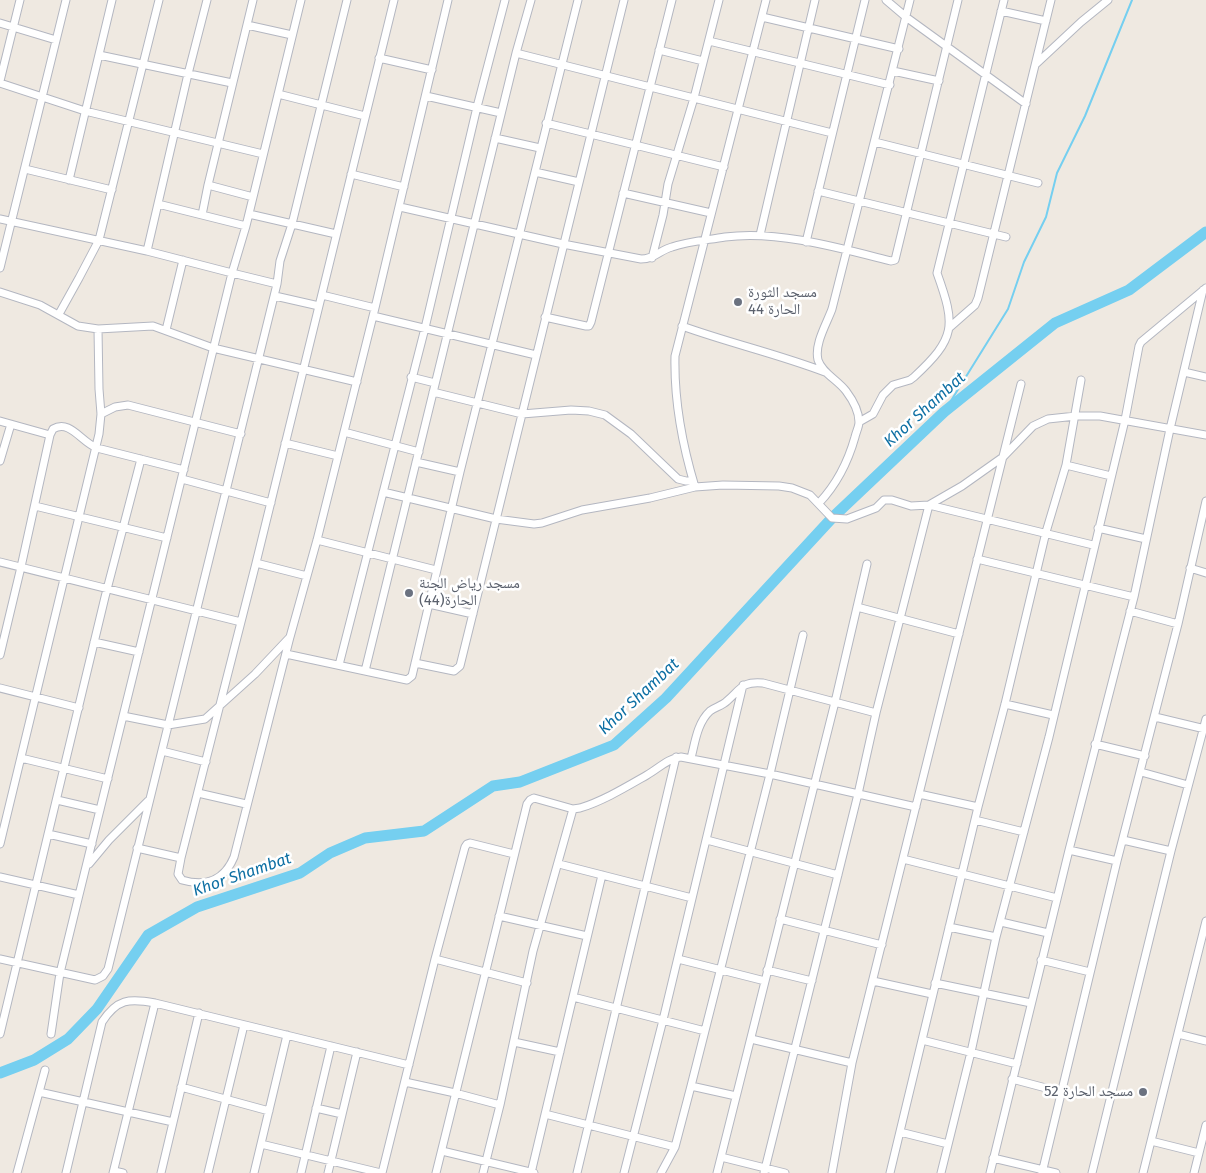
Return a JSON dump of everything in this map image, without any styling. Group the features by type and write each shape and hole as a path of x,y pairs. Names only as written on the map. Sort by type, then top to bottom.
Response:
{"street":[{"path":"20,0 0,82 85,111 263,154"},
{"path":"0,268 66,0"},
{"path":"69,180 112,0"},
{"path":"59,314 99,240 159,0"},
{"path":"148,251 174,133 207,0"},
{"path":"202,214 253,0"},
{"path":"51,1034 60,973 213,348 246,226 301,0"},
{"path":"0,959 95,980 103,976 108,969 278,284 280,260 292,224 347,0"},
{"path":"394,0 286,443 181,858 178,874 182,880 194,883 212,881 223,875 234,857 246,804 317,540 357,382 448,0"},
{"path":"338,665 425,328 477,108 505,0"},
{"path":"365,671 501,113 531,0"},
{"path":"286,654 409,680 412,676 451,508 578,0"},
{"path":"415,663 454,671 460,666 624,0"},
{"path":"546,317 589,326 610,253 635,144 672,0"},
{"path":"652,258 668,184 678,156 719,0"},
{"path":"694,484 679,421 675,356 766,0"},
{"path":"760,235 815,0"},
{"path":"806,242 865,0"},
{"path":"886,0 906,17 1026,104"},
{"path":"819,503 838,480 850,453 859,422 850,396 826,372 818,359 817,350 832,309 910,0"},
{"path":"400,207 563,244 641,259 652,258 671,247 705,240 760,235 847,250 891,261 895,260 958,0"},
{"path":"859,422 873,414 883,396 893,385 910,380 921,371 946,342 950,327 949,308 937,273 1004,0"},
{"path":"950,327 975,306 978,298 1052,0"},
{"path":"1036,64 1108,0"},
{"path":"1001,11 1046,21"},
{"path":"762,16 898,49"},
{"path":"0,23 56,40"},
{"path":"247,25 292,35"},
{"path":"709,41 890,84"},
{"path":"659,50 703,61"},
{"path":"516,53 832,133"},
{"path":"99,56 232,83"},
{"path":"380,58 432,70"},
{"path":"893,71 939,81"},
{"path":"278,94 365,116"},
{"path":"426,96 501,113"},
{"path":"546,123 724,167"},
{"path":"495,138 540,148"},
{"path":"875,142 1038,183"},
{"path":"25,169 112,190"},
{"path":"535,172 579,182"},
{"path":"351,174 404,187"},
{"path":"208,185 253,197"},
{"path":"818,191 1006,237"},
{"path":"623,193 712,213"},
{"path":"158,204 246,226"},
{"path":"249,214 336,234"},
{"path":"0,219 148,251 278,284"},
{"path":"166,330 183,260"},
{"path":"990,1173 1041,960 1134,597 1170,429 1205,289"},
{"path":"940,1173 971,1052 996,937 1053,716 1111,476 1135,362 1141,342 1205,289"},
{"path":"0,292 40,305 78,326 98,329 146,326 166,330 213,348 357,382"},
{"path":"322,295 375,308"},
{"path":"275,296 319,306"},
{"path":"373,316 536,355"},
{"path":"682,326 721,340 776,354 826,372"},
{"path":"0,844 4,815 21,758 96,448 101,414 98,329"},
{"path":"1184,372 1206,377"},
{"path":"412,377 436,383"},
{"path":"890,1173 932,994 1046,532 1066,465 1081,380"},
{"path":"832,1173 852,1063 1021,384"},
{"path":"433,392 522,414 572,410 589,411 605,415 630,434 678,479 694,484"},
{"path":"101,414 115,407 128,405 241,434"},
{"path":"765,1171 796,1050 876,713 929,505 962,486 1003,457 1034,426 1048,419 1076,416 1124,420 1206,435"},
{"path":"0,421 50,434"},
{"path":"0,460 11,424"},
{"path":"0,655 50,434 53,429 65,427 77,432 85,442 96,448 184,470"},
{"path":"344,432 419,452"},
{"path":"286,443 338,456"},
{"path":"0,1034 94,642 141,460"},
{"path":"416,462 460,472"},
{"path":"1066,465 1111,476"},
{"path":"182,480 271,503"},
{"path":"383,492 496,519 534,524 582,510 650,498 694,484 756,485 792,488 810,495 832,518 847,519 876,508 884,500 892,500 911,506 929,505 988,518 1094,545"},
{"path":"1042,1171 1122,840 1178,624 1206,501"},
{"path":"35,506 167,538"},
{"path":"1098,528 1146,539"},
{"path":"317,540 436,570"},
{"path":"977,559 1134,597"},
{"path":"0,562 241,622"},
{"path":"256,563 307,576"},
{"path":"718,1173 764,981 835,702 867,564"},
{"path":"1190,568 1206,573"},
{"path":"429,604 473,614"},
{"path":"856,607 959,634"},
{"path":"1130,612 1178,624"},
{"path":"661,1173 675,1147 691,1086 770,774 802,635"},
{"path":"124,716 168,725 205,719 255,674 290,637"},
{"path":"94,642 139,652"},
{"path":"691,758 701,724 706,715 712,709 724,704 743,685 752,682 763,683 876,713"},
{"path":"624,1173 678,959 743,685"},
{"path":"0,688 79,708"},
{"path":"1005,704 1053,716"},
{"path":"1155,717 1205,729"},
{"path":"1092,1173 1171,851 1205,729 1206,719"},
{"path":"1096,744 1145,756"},
{"path":"162,751 206,762"},
{"path":"436,1173 514,854 527,804 530,800 534,798 540,799 573,809 586,806 626,786 676,757 725,764 916,807"},
{"path":"577,1173 590,1125 676,757"},
{"path":"21,758 108,779"},
{"path":"1141,772 1188,785"},
{"path":"198,793 246,804"},
{"path":"919,794 978,807"},
{"path":"57,800 100,810"},
{"path":"86,868 109,840 149,801"},
{"path":"483,1173 541,926 573,809"},
{"path":"975,820 1024,832"},
{"path":"48,834 92,844"},
{"path":"707,840 838,875"},
{"path":"1122,840 1171,851"},
{"path":"261,1144 382,1173 435,959 467,844 470,843 514,854"},
{"path":"137,848 181,858"},
{"path":"1069,850 1117,861"},
{"path":"903,859 1057,898"},
{"path":"559,864 692,898"},
{"path":"442,1151 532,1173 602,875"},
{"path":"0,877 79,896"},
{"path":"499,916 587,936"},
{"path":"780,920 882,945"},
{"path":"1143,1173 1204,941 1206,921"},
{"path":"1001,922 1048,933"},
{"path":"949,927 996,937"},
{"path":"435,959 527,983"},
{"path":"678,959 764,981"},
{"path":"1041,960 1090,972"},
{"path":"767,970 812,981"},
{"path":"873,980 932,994"},
{"path":"936,983 1031,1004"},
{"path":"573,996 705,1031"},
{"path":"66,1173 102,1022 110,1010 129,1000 155,1002 409,1065"},
{"path":"123,1173 113,1172 155,1002"},
{"path":"161,1173 200,1014"},
{"path":"208,1173 244,1025"},
{"path":"1178,1034 1206,1041"},
{"path":"254,1173 288,1035"},
{"path":"751,1039 852,1063"},
{"path":"922,1040 1017,1064"},
{"path":"514,1042 560,1052"},
{"path":"301,1173 331,1046"},
{"path":"328,1173 358,1052"},
{"path":"17,1173 45,1070"},
{"path":"1012,1080 1061,1092"},
{"path":"404,1082 500,1105"},
{"path":"691,1086 736,1096"},
{"path":"182,1087 269,1111"},
{"path":"38,1092 173,1122"},
{"path":"316,1108 342,1114"},
{"path":"546,1114 675,1147"},
{"path":"1194,1173 1206,1125"},
{"path":"900,1132 948,1144"},
{"path":"1151,1141 1199,1153"},
{"path":"721,1157 765,1171 785,1173"},
{"path":"993,1158 1056,1173"},
{"path":"1197,1162 1206,1164"}],"waterway":[{"path":"944,412 1008,309 1024,262 1046,217 1057,173 1085,116 1132,0"},
{"name":"Khor Shambat","path":"0,1073 34,1060 68,1039 97,1009 148,935 197,907 300,873 330,853 365,838 424,831 493,786 520,782 614,745 666,698 832,518 944,412 1055,323 1129,290 1206,232"}],"place":[{"name":"مسجد الثورة الحارة 44","path":"738,302"},
{"name":"مسجد رياض الجنة الحارة(44)","path":"409,593"},
{"name":"مسجد الحارة 52","path":"1143,1092"}]}
